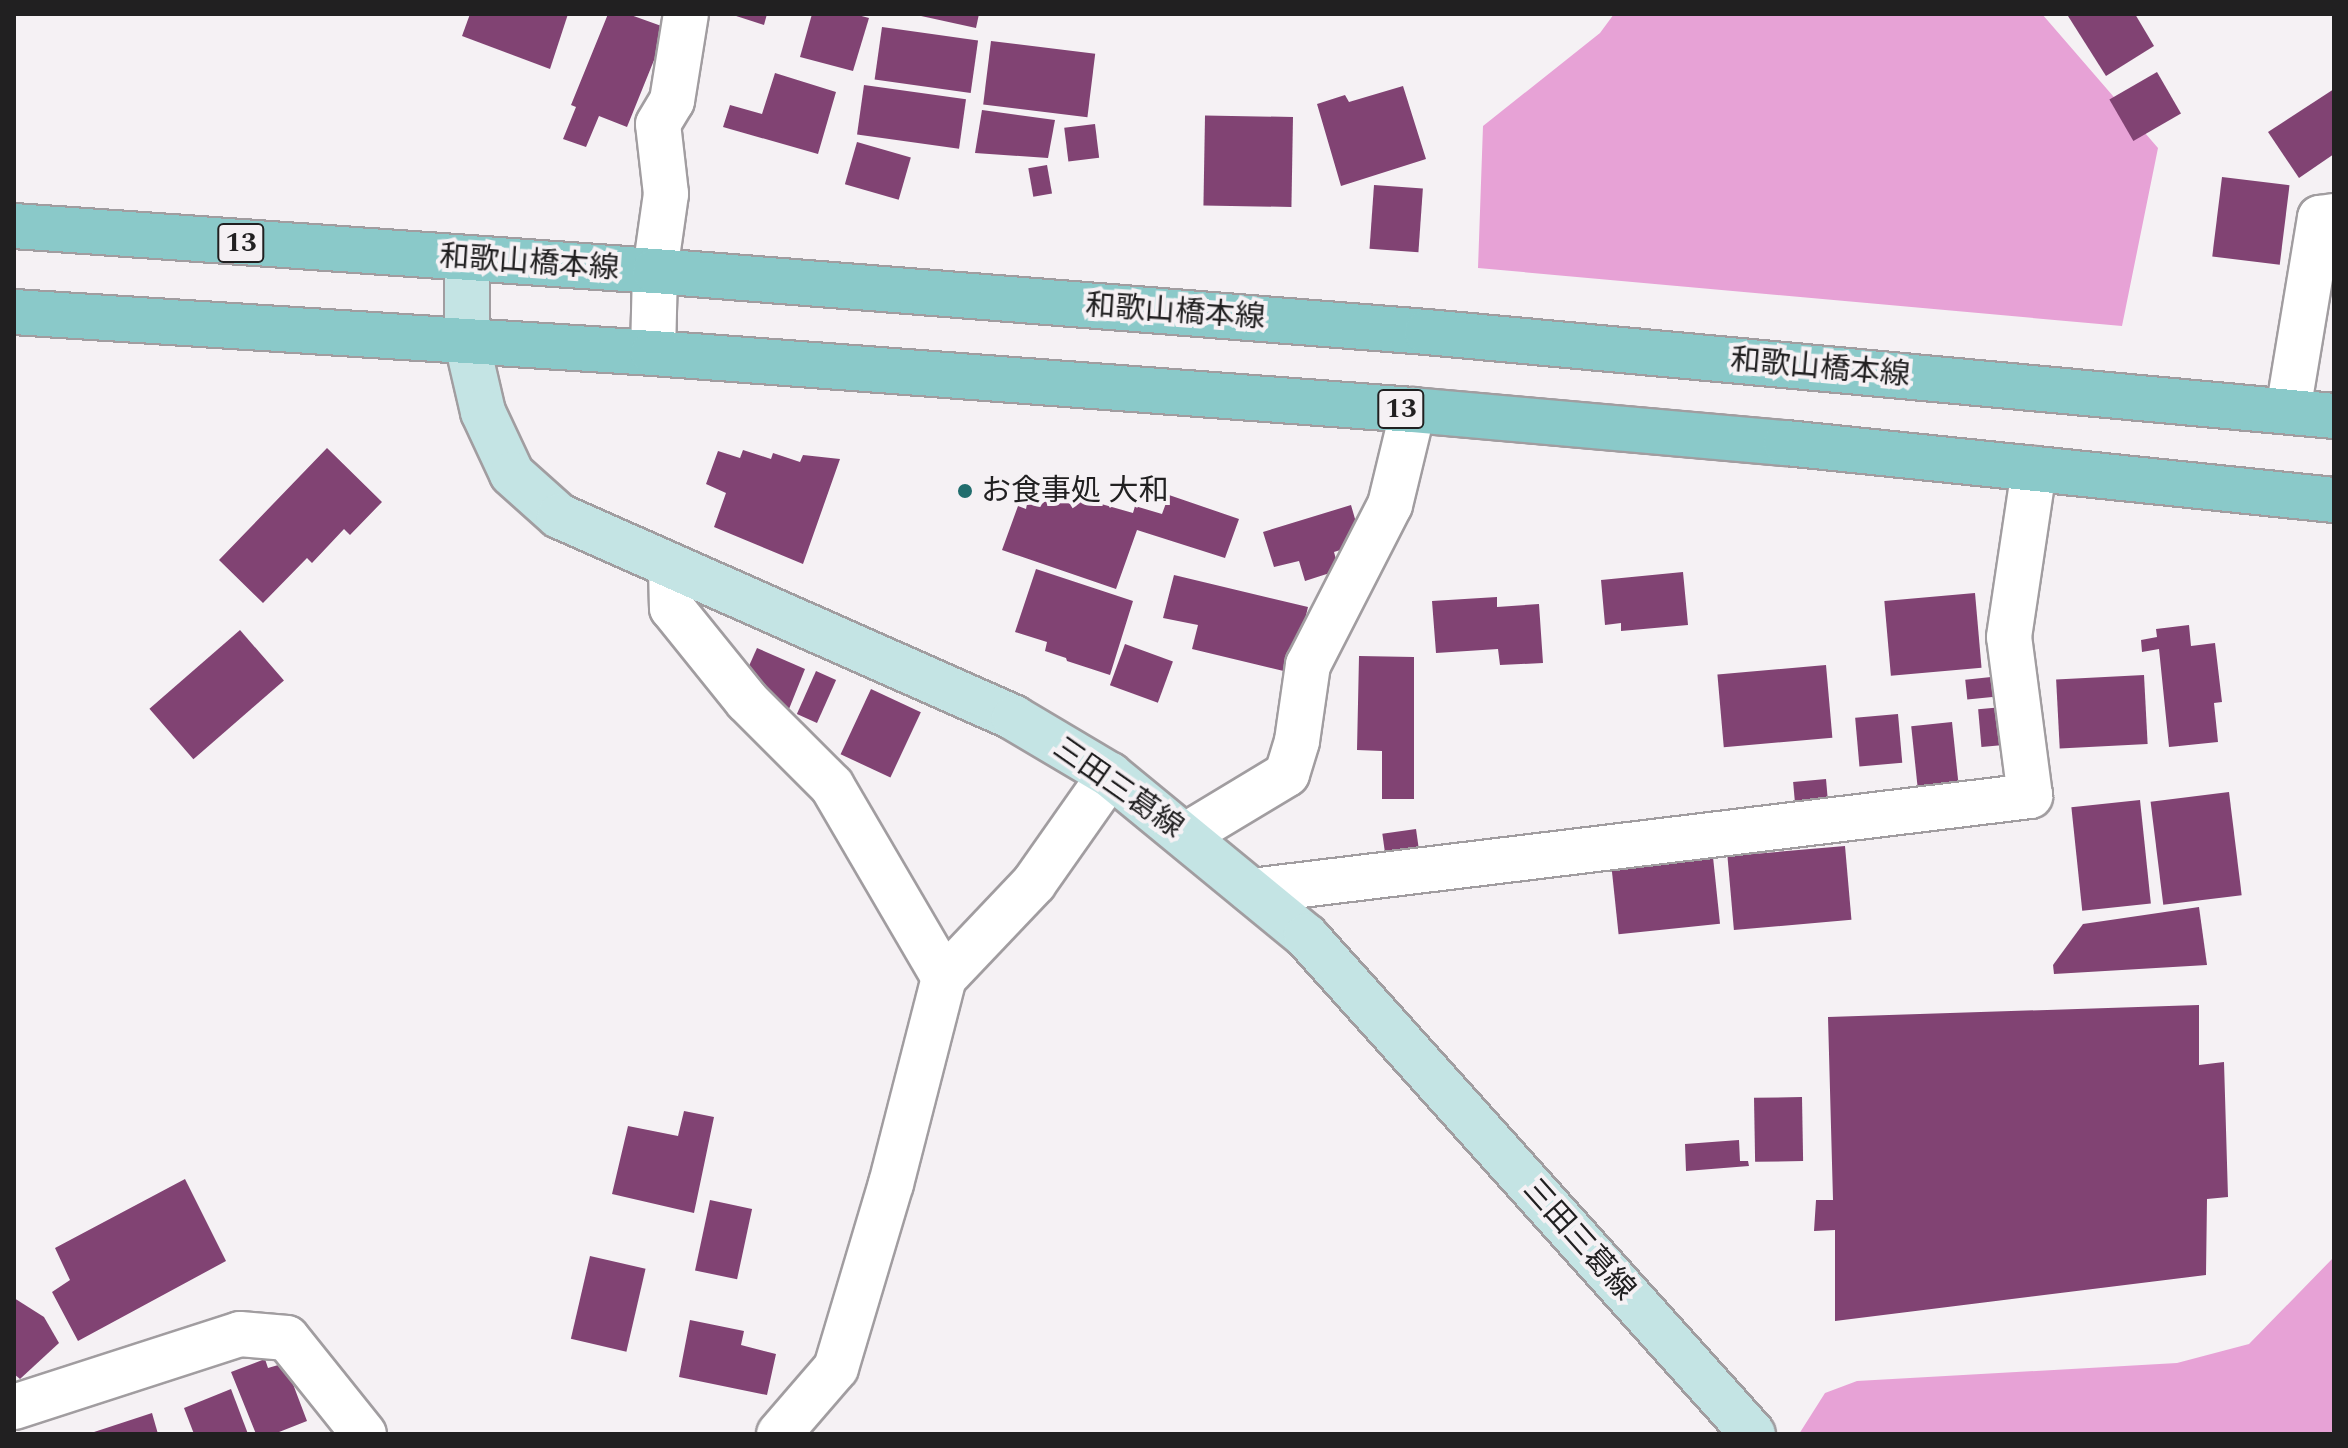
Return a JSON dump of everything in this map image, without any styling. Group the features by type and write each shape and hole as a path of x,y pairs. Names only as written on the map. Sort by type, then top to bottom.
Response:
{"main road":[{"name":"和歌山橋本線","path":"14,226 655,271 1427,332 2334,416"},
{"name":"三田三葛線","path":"467,259 467,343 483,412 512,474 559,516 1014,718 1110,775 1306,936 1753,1434"},
{"name":"13","path":"14,312 653,353 1413,410 2334,500"}],"street":[{"path":"653,353 655,271 666,194 658,124 672,101 686,14"},
{"path":"2288,411 2320,218 2334,216"},
{"path":"1186,835 1287,774 1297,741 1308,665 1390,505 1413,410"},
{"path":"1252,891 2030,796 2009,637 2034,469"},
{"path":"671,568 672,608 747,701 832,786 944,978"},
{"path":"779,1434 836,1368 891,1184 944,978 1034,883 1110,775"},
{"path":"14,1407 240,1334 287,1338 364,1434"}],"shaded area":[{"path":"1614,14 2042,14 2158,148 2122,326 1478,268 1483,126 1600,33"},
{"path":"2334,1257 2334,1434 1799,1434 1825,1393 1857,1381 2177,1363 2249,1344"}],"building":[{"path":"470,14 568,14 550,69 462,36"},
{"path":"608,14 628,14 667,28 627,127 599,116 586,147 563,139 576,107 571,105"},
{"path":"730,14 767,14 764,25"},
{"path":"812,14 854,14 869,18 853,71 800,57"},
{"path":"912,14 979,14 976,28"},
{"path":"2135,14 2154,46 2106,76 2068,16"},
{"path":"882,27 978,40 971,93 875,79"},
{"path":"991,41 1095,54 1087,117 983,105"},
{"path":"2157,72 2181,114 2133,141 2109,100"},
{"path":"775,73 836,92 818,154 723,127 730,105 762,114"},
{"path":"864,85 966,99 959,149 857,135"},
{"path":"1403,86 1426,159 1341,186 1317,104 1345,95 1349,102"},
{"path":"2334,89 2334,154 2299,178 2268,132"},
{"path":"982,110 1055,120 1048,158 975,153"},
{"path":"1205,115 1293,117 1291,207 1203,205"},
{"path":"1095,124 1099,158 1068,162 1064,128"},
{"path":"857,142 911,157 899,200 845,184"},
{"path":"1047,165 1052,194 1033,197 1028,168"},
{"path":"2222,177 2289,185 2280,265 2212,256"},
{"path":"1374,185 1423,188 1418,252 1370,249"},
{"path":"327,448 382,502 350,535 344,529 312,563 307,558 263,603 219,560"},
{"path":"743,450 771,459 773,453 800,462 803,455 840,459 803,564 714,527 726,493 706,484 718,451 740,458"},
{"path":"1031,484 1133,513 1135,506 1162,514 1169,495 1239,519 1225,558 1137,530 1116,589 1002,550 1018,506 1026,509"},
{"path":"1351,505 1362,543 1334,552 1339,570 1305,581 1299,561 1274,567 1263,532"},
{"path":"1036,569 1133,601 1110,675 1067,661 1045,651 1047,642 1015,632"},
{"path":"1683,572 1688,625 1621,631 1621,623 1605,625 1601,580"},
{"path":"1174,575 1308,607 1292,673 1192,649 1198,625 1163,618"},
{"path":"1975,593 1982,668 1891,676 1884,601"},
{"path":"1497,597 1497,607 1539,604 1543,663 1500,665 1498,649 1436,653 1432,601"},
{"path":"2189,625 2191,646 2215,643 2222,702 2214,703 2218,742 2169,747 2159,649 2142,652 2141,640 2157,637 2156,629"},
{"path":"240,630 284,681 193,759 149,709"},
{"path":"1125,644 1173,661 1158,703 1110,685"},
{"path":"757,648 805,669 787,714 745,675"},
{"path":"1359,656 1414,657 1414,799 1382,799 1382,751 1357,750"},
{"path":"1826,665 1832,738 1724,747 1717,674"},
{"path":"816,671 836,680 817,723 797,714"},
{"path":"2010,675 2012,695 1967,700 1965,680"},
{"path":"2144,675 2148,744 2060,749 2056,680"},
{"path":"871,689 921,712 890,777 841,754"},
{"path":"2014,706 2017,744 1981,747 1978,709"},
{"path":"1898,714 1902,763 1859,767 1855,718"},
{"path":"1952,722 1959,792 1919,796 1911,726"},
{"path":"1826,779 1828,800 1795,803 1793,782"},
{"path":"2229,792 2242,895 2163,905 2151,802"},
{"path":"2140,800 2151,903 2082,911 2071,807"},
{"path":"1416,829 1419,850 1385,855 1382,834"},
{"path":"1845,846 1851,920 1734,930 1727,856"},
{"path":"1713,857 1720,924 1619,934 1612,868"},
{"path":"2199,907 2207,965 2054,974 2053,965 2083,924"},
{"path":"2199,1005 2199,1065 2224,1062 2228,1197 2207,1199 2206,1275 1835,1321 1835,1230 1814,1231 1816,1200 1833,1200 1828,1017"},
{"path":"1802,1097 1803,1161 1755,1162 1754,1098"},
{"path":"684,1111 714,1117 694,1213 612,1194 628,1126 678,1136"},
{"path":"1739,1140 1740,1161 1748,1161 1749,1166 1686,1171 1685,1144"},
{"path":"185,1179 226,1261 78,1341 52,1292 70,1280 55,1248"},
{"path":"710,1200 752,1209 737,1279 695,1270"},
{"path":"590,1256 646,1269 626,1352 571,1339"},
{"path":"14,1298 44,1317 59,1343 20,1379 14,1374"},
{"path":"690,1320 744,1331 741,1345 776,1354 767,1395 679,1377"},
{"path":"265,1359 268,1368 285,1363 307,1421 274,1434 256,1434 231,1372"},
{"path":"231,1389 248,1434 194,1434 184,1408"},
{"path":"152,1413 158,1434 91,1434 91,1433"}],"place":[{"name":"お食事処 大和","path":"965,491"}]}
